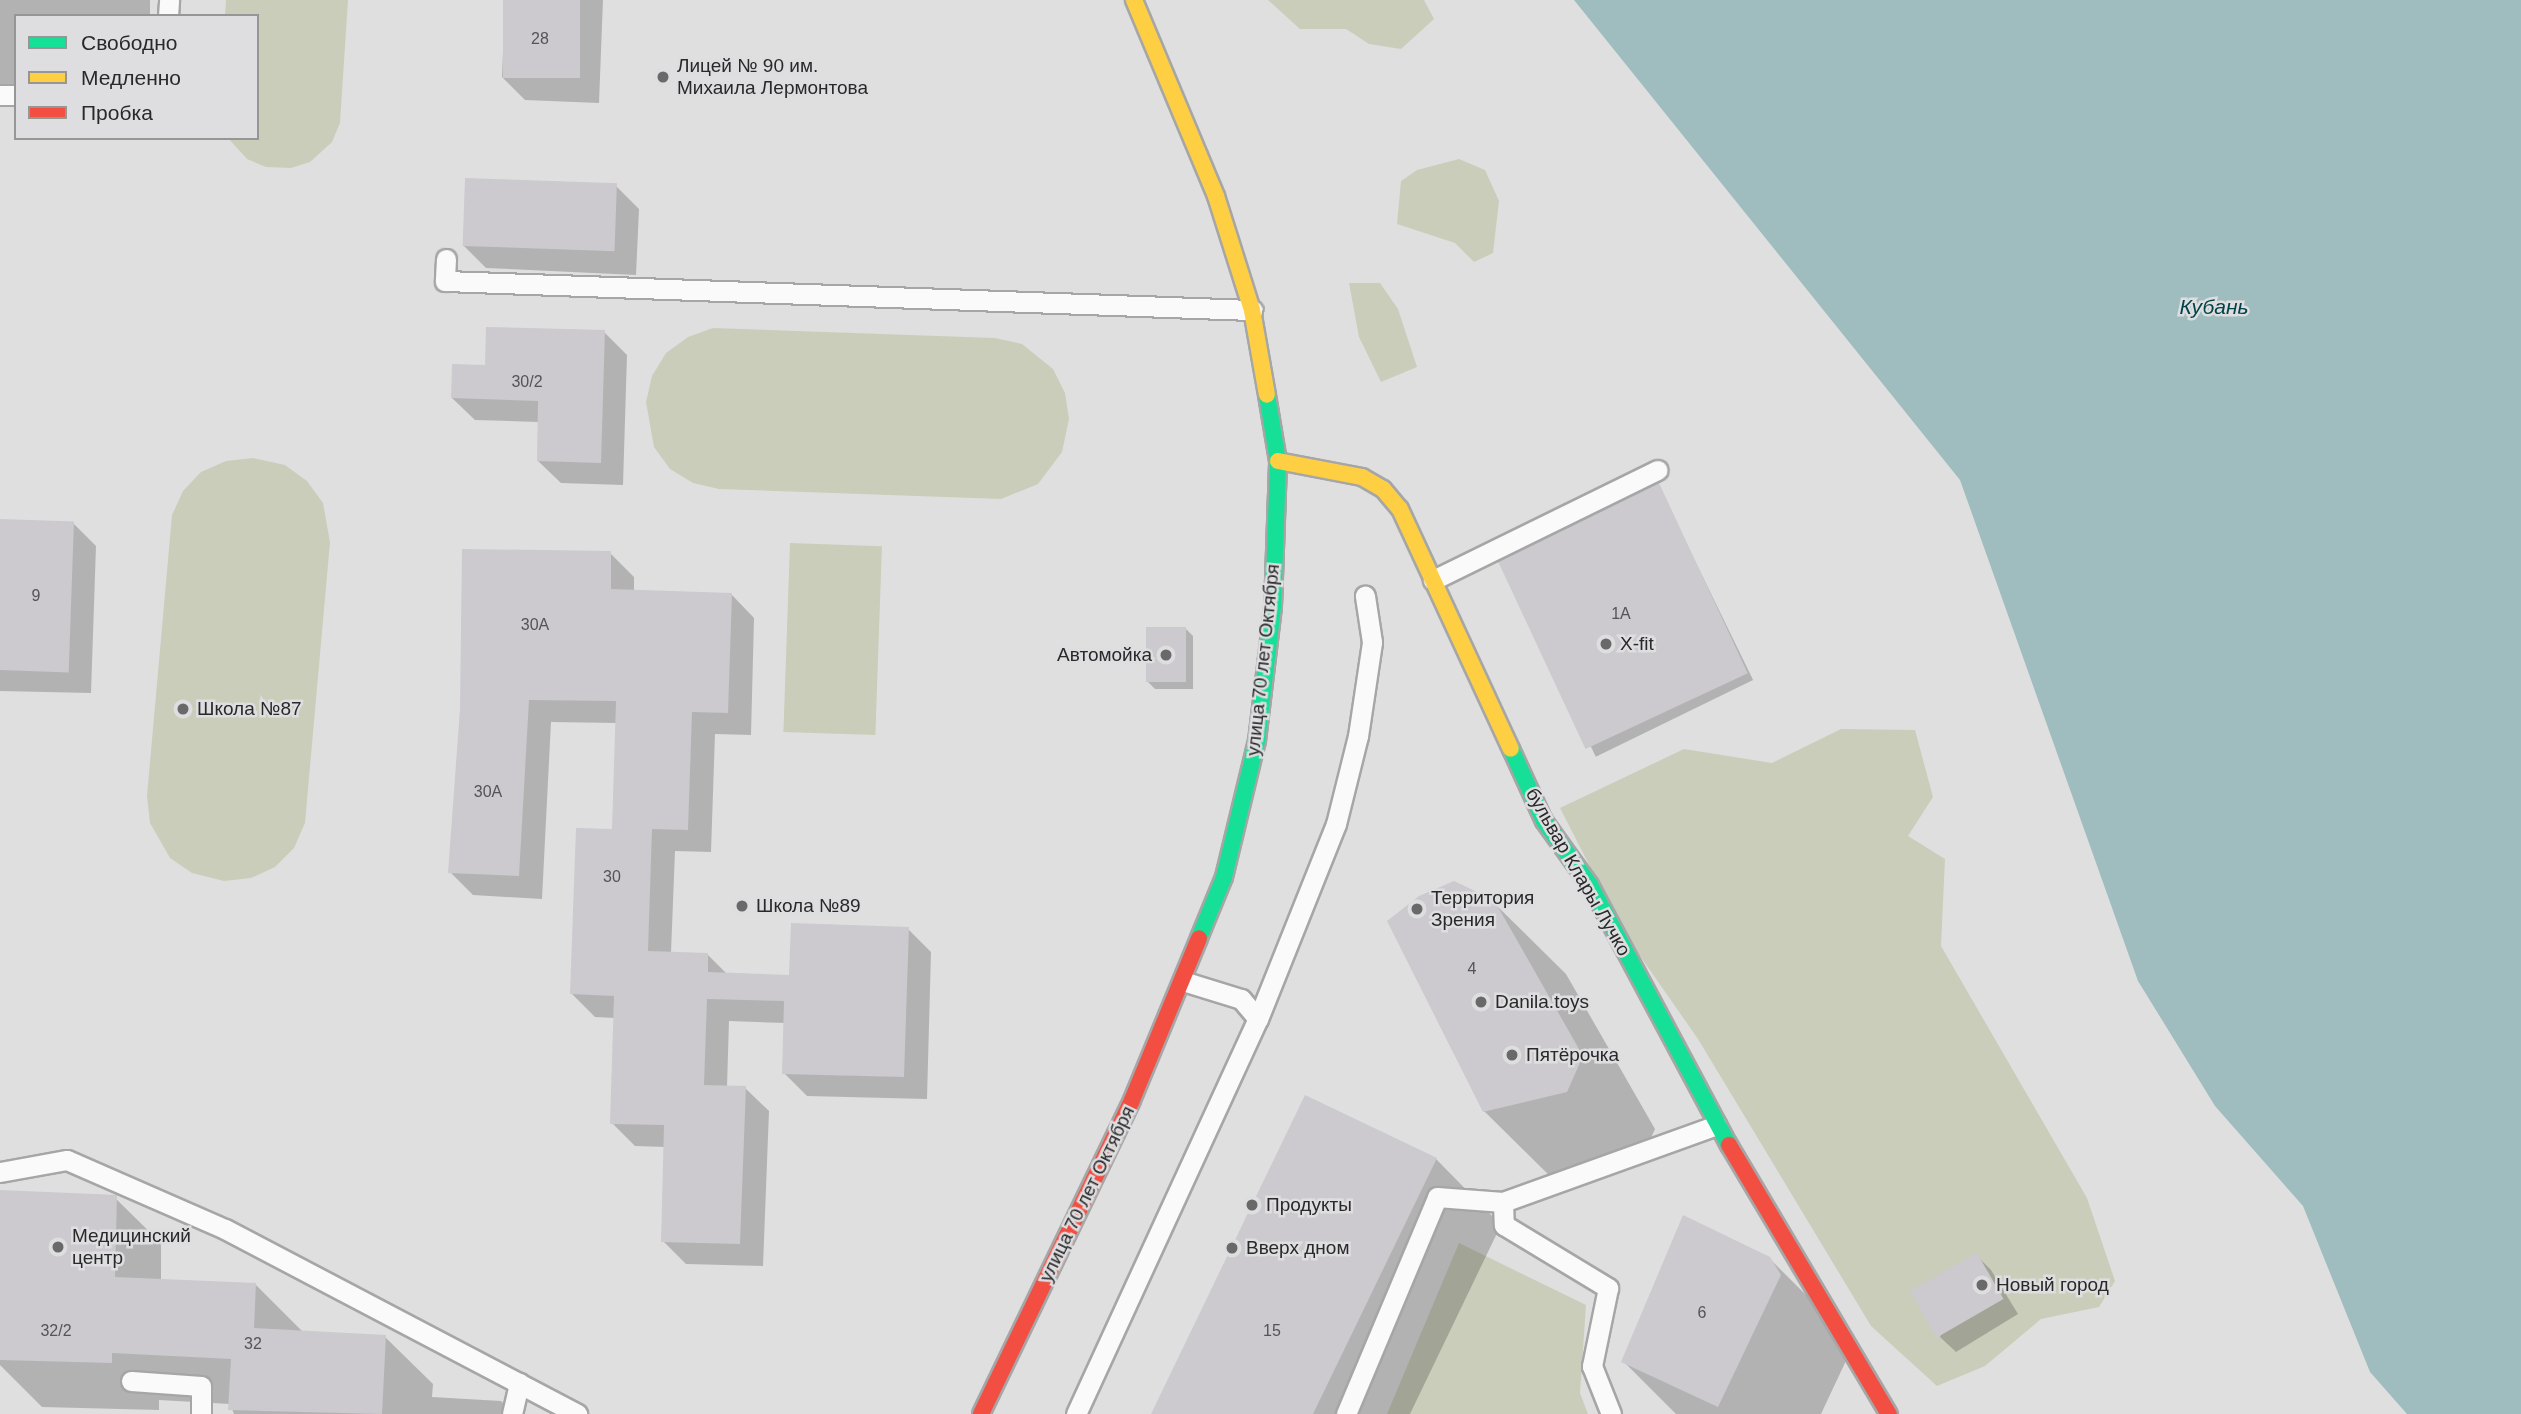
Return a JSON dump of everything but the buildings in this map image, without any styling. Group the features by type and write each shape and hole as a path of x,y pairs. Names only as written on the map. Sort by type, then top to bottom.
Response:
{"main road":[{"name":"улица 70 лет Октября","path":"981,1414 1132,1100 1224,877 1257,741 1273,607 1278,461 1252,310 1216,196 1134,0"},
{"name":"бульвар Клары Лучко","path":"1278,461 1362,477 1383,489 1400,509 1544,821 1590,885 1717,1125 1888,1413"}],"lane":[{"path":"446,260 445,281 1252,310"},
{"path":"1433,580 1658,470"},
{"path":"1076,1414 1258,1019 1336,824 1355,749 1372,642 1365,596"},
{"path":"1183,981 1241,999 1258,1019"},
{"path":"1346,1414 1437,1197 1503,1202 1717,1125"},
{"path":"0,1172 67,1160 225,1229 577,1414"},
{"path":"1503,1202 1504,1224 1608,1287 1592,1366 1611,1414"},
{"path":"131,1381 201,1386 201,1414"},
{"path":"512,1414 519,1383"}],"green space":[{"path":"226,0 348,0 340,123 332,142 310,162 291,168 266,167 247,159 230,140 259,140 259,14 225,14"},
{"path":"1268,0 1424,0 1434,19 1401,49 1369,44 1346,29 1300,29"},
{"path":"1459,159 1485,170 1499,201 1493,253 1474,262 1455,243 1397,224 1401,181 1417,170"},
{"path":"1349,283 1380,283 1398,309 1417,367 1381,382 1359,337"},
{"path":"713,328 995,338 1022,344 1053,369 1065,393 1069,419 1062,452 1038,484 1001,499 719,489 693,483 670,469 654,447 646,402 652,376 666,353 688,337"},
{"path":"253,458 285,465 307,481 323,503 330,542 305,823 294,848 275,867 251,878 224,881 192,873 170,858 150,823 147,796 172,515 183,491 201,472 226,461"},
{"path":"790,543 882,546 875,735 783,732"},
{"path":"1841,729 1915,730 1933,797 1908,836 1945,859 1941,946 2087,1198 2115,1281 2099,1307 2041,1319 1985,1366 1937,1386 1871,1326 1698,1039 1624,933 1560,808 1684,749 1772,763"},
{"path":"1459,1243 1586,1305 1580,1393 1588,1414 1387,1414"}],"water":[{"name":"Кубань","path":"1574,0 2521,0 2521,1414 2407,1414 2370,1372 2303,1206 2215,1106 2138,981 1960,480"}],"traffic: fast":[{"path":"1199,938 1224,877 1257,741 1273,607 1278,461 1267,395"},
{"path":"1511,749 1544,821 1590,885 1729,1145"}],"traffic: slow":[{"path":"1134,0 1216,196 1252,310 1267,395"},
{"path":"1278,461 1362,477 1383,489 1400,509 1511,749"}],"traffic: jam":[{"path":"981,1414 1132,1100 1199,938"},
{"path":"1729,1145 1889,1414"}],"place":[{"name":"Лицей № 90 им. Михаила Лермонтова","path":"663,77"},
{"name":"X-fit","path":"1606,644"},
{"name":"Автомойка","path":"1166,655"},
{"name":"Школа №87","path":"183,709"},
{"name":"Школа №89","path":"742,906"},
{"name":"Территория Зрения","path":"1417,909"},
{"name":"Danila.toys","path":"1481,1002"},
{"name":"Пятёрочка","path":"1512,1055"},
{"name":"Продукты","path":"1252,1205"},
{"name":"Медицинский центр","path":"58,1247"},
{"name":"Вверх дном","path":"1232,1248"},
{"name":"Новый город","path":"1982,1285"}]}
